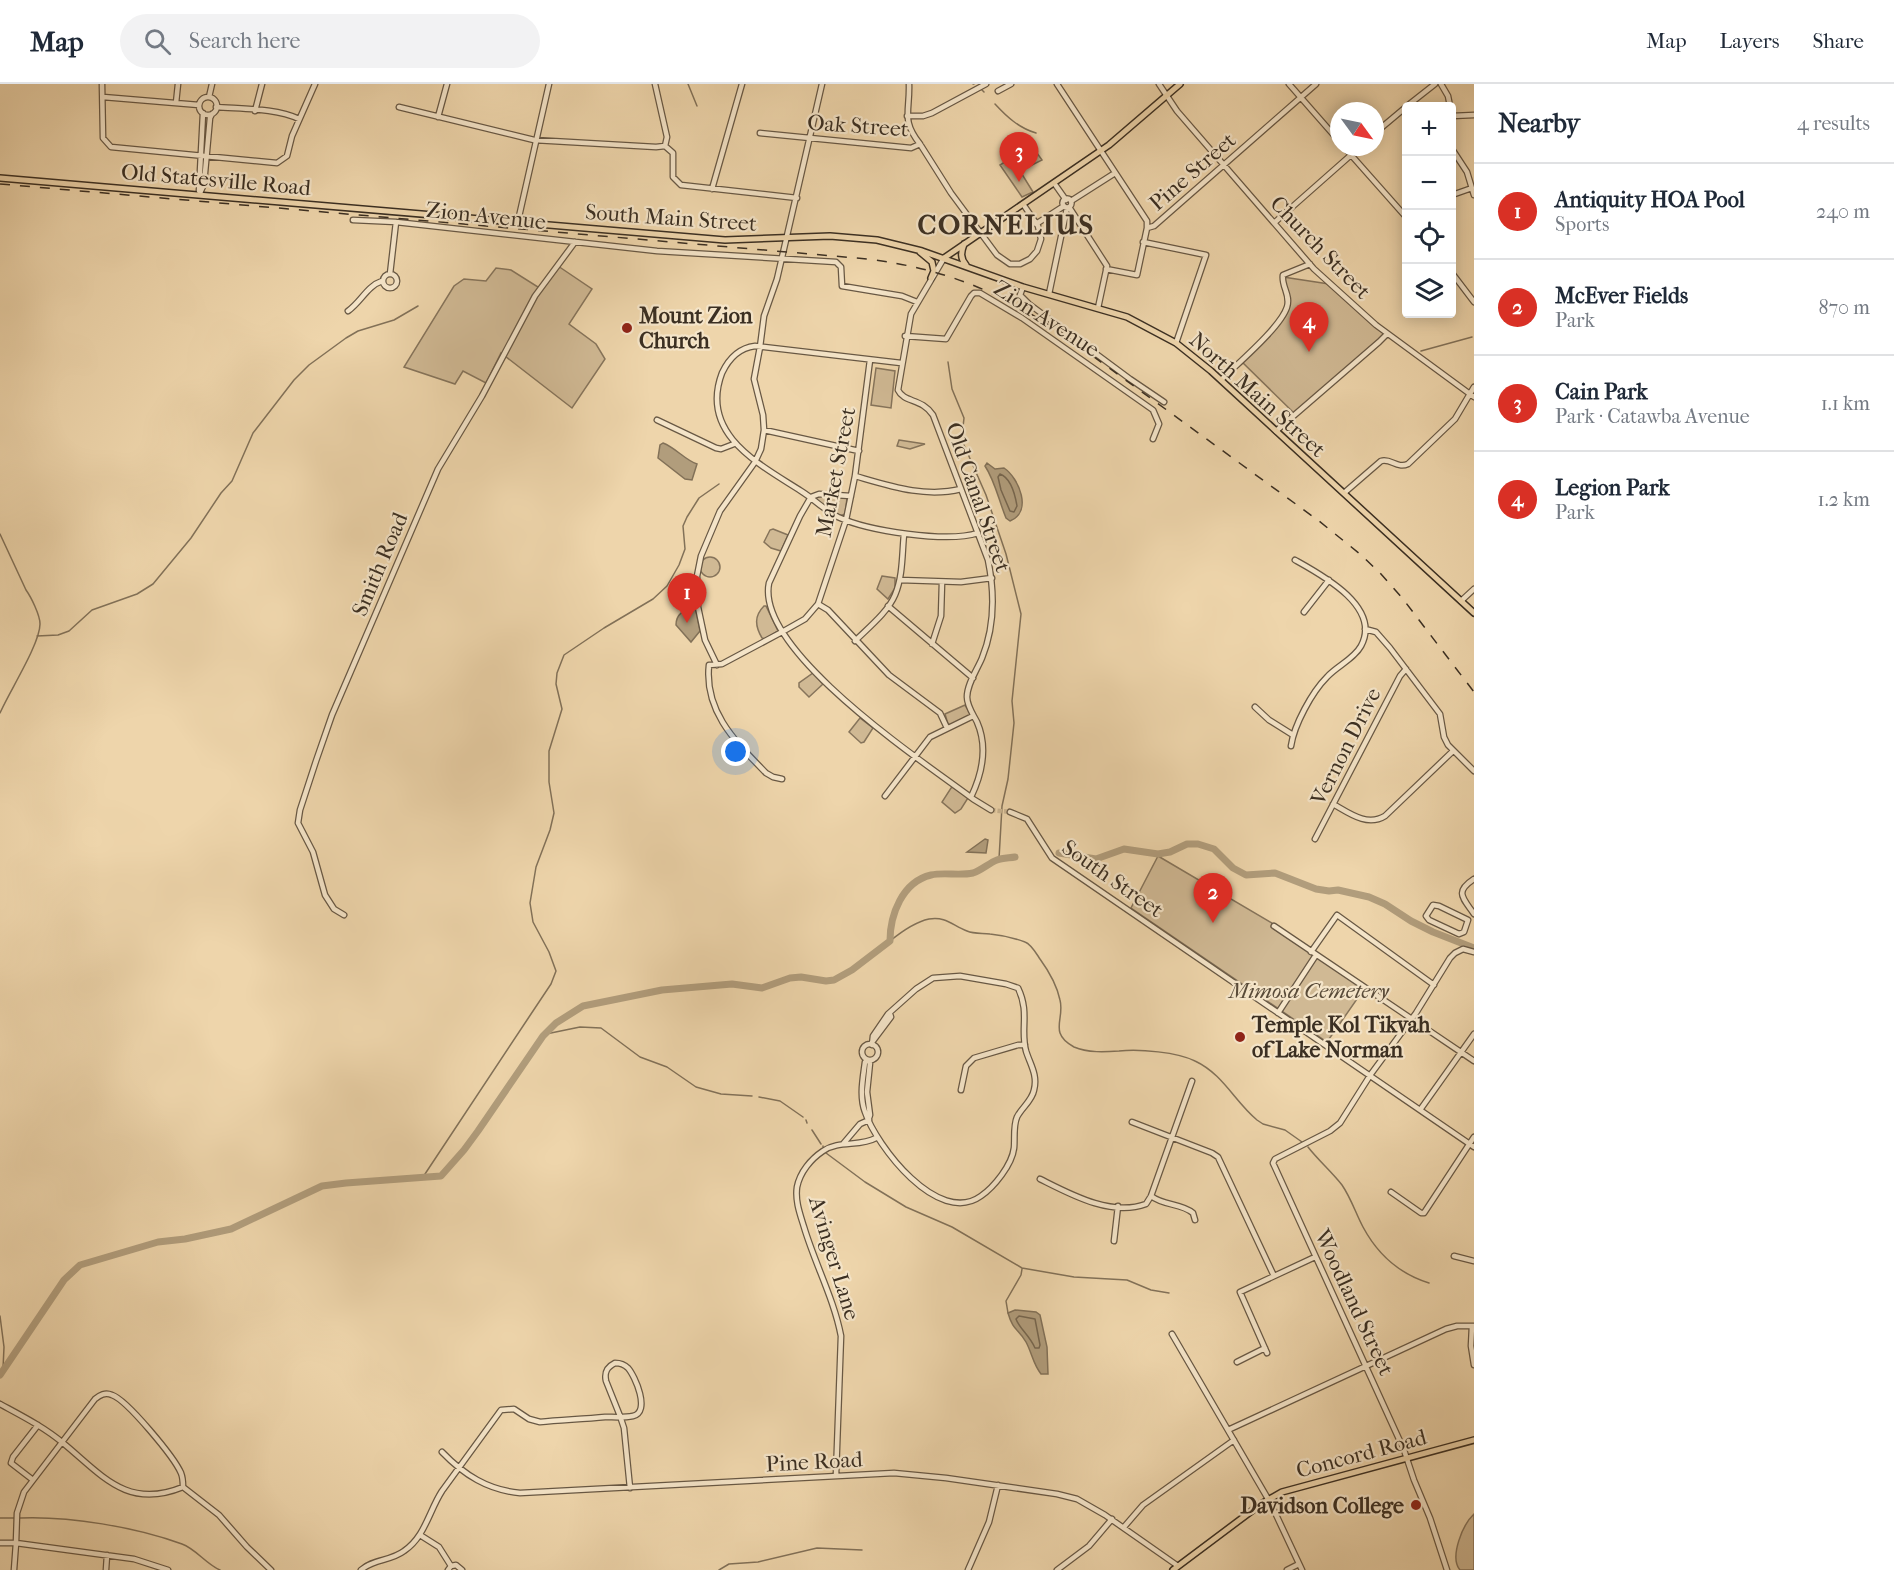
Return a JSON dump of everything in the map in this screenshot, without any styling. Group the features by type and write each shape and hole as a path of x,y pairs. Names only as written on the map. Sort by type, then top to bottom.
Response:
{"main road":[{"path":"944,258 1101,151 1180,84"},
{"name":"Old Statesville Road","path":"0,177 429,215"},
{"name":"South Main Street","path":"429,215 725,240 861,237 888,241 944,258"},
{"path":"965,242 961,258 968,268"},
{"path":"914,248 932,262 934,271 931,278"},
{"name":"North Main Street","path":"944,258 1023,287 1098,308 1143,324 1176,343 1221,380 1474,613"},
{"name":"Concord Road","path":"1174,1569 1268,1500 1289,1489 1474,1440"}],"street":[{"path":"102,84 103,138 107,145 121,149 281,162 289,152 292,136 315,84"},
{"path":"176,103 178,84"},
{"path":"209,98 212,84"},
{"path":"255,111 262,84"},
{"path":"438,117 447,84"},
{"path":"518,221 549,84"},
{"path":"655,84 668,137 665,146"},
{"path":"712,189 742,84"},
{"path":"717,665 705,640 698,607 697,576 701,556 720,511 755,462 761,449 764,430 763,415 754,379 765,310 776,283 822,84"},
{"path":"909,84 907,116 910,128 920,144"},
{"path":"998,91 1011,84"},
{"path":"1057,84 1147,221 1147,228"},
{"name":"Church Street","path":"1159,84 1177,111 1310,264 1387,334 1472,395"},
{"path":"1289,84 1330,131"},
{"name":"Pine Street","path":"1107,269 1137,275 1147,228 1154,226 1316,84"},
{"path":"1413,102 1435,84"},
{"path":"1441,84 1449,102"},
{"path":"907,116 923,117 987,85"},
{"path":"103,97 199,105"},
{"path":"199,105 202,99 209,98 215,101 216,107 212,114 198,183 200,193"},
{"path":"199,105 203,113 204,157"},
{"path":"216,107 281,112 300,119"},
{"path":"399,107 537,140 665,146 673,153 673,174 677,183 683,186 797,198"},
{"path":"1384,126 1402,111"},
{"path":"203,113 212,114"},
{"path":"1456,116 1474,115"},
{"name":"Oak Street","path":"760,133 911,148 920,144 951,193 981,231"},
{"path":"1274,224 1350,156"},
{"path":"1352,156 1402,212"},
{"path":"1456,156 1467,174 1474,195"},
{"path":"1467,174 1474,171"},
{"path":"1098,308 1107,269 1106,263 1063,203 1115,173"},
{"path":"1054,183 1068,200"},
{"path":"1456,194 1472,188"},
{"path":"981,231 1000,258 1010,264 1020,264 1030,259 1039,245 1041,235 1023,204"},
{"path":"1036,224 1067,207"},
{"path":"1048,294 1067,207"},
{"name":"Zion Avenue","path":"353,220 396,222 657,251 836,262 841,267 842,286 902,296 917,302"},
{"path":"390,274 396,222"},
{"name":"Smith Road","path":"344,915 334,909 326,895 313,852 298,823 316,760 332,715 438,469 478,403 535,296 575,242"},
{"path":"1143,242 1206,255 1176,343"},
{"path":"944,258 911,314 901,363 760,346 741,349 727,364 722,375 718,391 721,419 734,444 755,462 811,497 814,502 846,520 904,534 958,537 978,533"},
{"path":"1221,380 1273,328 1284,313 1288,302 1282,280 1283,275 1310,264"},
{"path":"382,281 386,288 395,287 397,280 390,274"},
{"path":"348,311 371,286 390,274"},
{"path":"1456,278 1474,302"},
{"path":"1023,287 1020,295 1029,304 1164,402"},
{"name":"Zion Avenue","path":"905,336 946,339 971,296 974,293 980,293 1022,318 1153,410 1159,424 1153,439"},
{"path":"1276,431 1387,334"},
{"name":"Market Street","path":"782,779 766,773 724,727 717,716 708,686 709,666 723,664 805,619 818,604 846,520 859,451 870,360"},
{"name":"Old Canal Street","path":"901,363 899,393 904,398 922,403 930,410 988,560 992,578 994,598 988,641 967,697 978,724 983,746 983,764 979,780 970,797"},
{"path":"1344,493 1383,460 1400,466 1408,464 1450,425 1472,395 1474,387"},
{"path":"657,420 716,448 721,449 734,444"},
{"path":"764,430 859,451"},
{"path":"855,476 923,492 945,493 961,489"},
{"path":"851,496 819,494 811,497 769,583 767,595 770,608 782,632 834,692 859,714 970,797 991,810"},
{"path":"855,641 888,606 895,594 900,580 904,534"},
{"path":"1291,746 1293,735 1322,682 1361,647 1365,629 1364,620 1356,604 1329,580 1295,560"},
{"path":"900,580 961,582 992,578"},
{"path":"1304,612 1329,580"},
{"path":"932,644 941,616 942,582"},
{"path":"1461,601 1474,589"},
{"path":"818,604 828,610 889,675 940,713 947,728"},
{"path":"888,606 973,678"},
{"path":"1365,629 1380,635 1440,714 1445,740 1474,771"},
{"name":"Vernon Drive","path":"1315,839 1400,676 1406,669"},
{"path":"1255,707 1269,720 1293,735"},
{"path":"885,796 930,736 973,716"},
{"path":"1333,804 1366,820 1378,820 1453,751"},
{"name":"South Street","path":"1010,812 1027,819 1052,858 1472,1145"},
{"path":"1468,920 1434,905 1426,916 1429,920 1459,934 1464,932 1468,920 1474,914 1461,897 1461,892 1474,879"},
{"path":"1278,1012 1337,915 1434,985"},
{"path":"1274,926 1474,1061"},
{"path":"1370,1076 1455,953 1463,949 1474,952"},
{"path":"960,976 1018,988 1024,1002 1025,1045 1034,1071 1035,1089 1016,1119 1011,1158 993,1184 978,1198 968,1202 953,1202 922,1188 876,1138 869,1119 867,1092 870,1063 863,1055 863,1050 872,1043 891,1017 890,1014 916,988 933,978 960,976"},
{"path":"1420,1110 1474,1034"},
{"path":"868,1060 876,1058 878,1053 872,1043"},
{"path":"961,1090 966,1066 974,1058 1025,1045"},
{"name":"Woodland Street","path":"1370,1076 1335,1128 1274,1161 1273,1164 1407,1457 1447,1570"},
{"path":"1040,1179 1088,1202 1118,1206 1143,1205 1151,1196 1192,1080"},
{"name":"Avinger Lane","path":"842,1144 860,1124 869,1119"},
{"path":"1132,1122 1218,1157 1274,1276"},
{"path":"1391,1192 1424,1213 1472,1145 1474,1137"},
{"name":"Avinger Lane","path":"836,1475 841,1336 806,1234 797,1198 799,1181 807,1165 822,1151 842,1144 862,1143 876,1138"},
{"path":"1151,1196 1160,1202 1186,1208 1193,1213 1195,1220"},
{"path":"1114,1241 1118,1206"},
{"path":"1454,1256 1474,1261"},
{"path":"1237,1362 1266,1350 1240,1292 1315,1257"},
{"path":"1228,1430 1447,1329 1473,1326 1471,1346 1474,1365"},
{"path":"1172,1334 1268,1500 1302,1570"},
{"path":"361,1570 368,1564 404,1552 420,1534 434,1502 458,1468 498,1413 506,1408 514,1409 536,1422 620,1416 637,1414 642,1404 629,1369 619,1363 610,1366 605,1376 620,1416 627,1441 630,1488"},
{"path":"14,1570 17,1513 21,1498 95,1399 100,1395 113,1395 143,1422 172,1459 181,1473 183,1487 219,1515 271,1570"},
{"path":"0,1404 38,1425 62,1442 115,1486 150,1495 183,1487"},
{"path":"33,1480 10,1462 38,1425"},
{"path":"1124,1527 1143,1505 1234,1440"},
{"name":"Pine Road","path":"442,1452 458,1468 482,1483 512,1492 536,1493 836,1475 910,1474 998,1485 1066,1496 1084,1502 1124,1527 1174,1569"},
{"path":"968,1570 991,1515 998,1485"},
{"path":"1057,1570 1095,1540 1112,1519"},
{"path":"420,1534 439,1547 450,1568 458,1565 462,1570"},
{"path":"0,1543 16,1543 134,1559 168,1570"},
{"path":"105,1570 107,1555"},
{"path":"1287,1570 1299,1564"}],"green space":[{"path":"1027,146 1032,146 1042,160 1020,171 1033,192 1022,197 1000,165"},
{"path":"558,266 592,289 569,324 596,344 605,359 572,408 501,353 486,383 463,371 455,384 404,367 454,286 464,279 486,281 496,268 511,270 541,289"},
{"path":"1283,277 1329,284 1387,334 1295,414 1241,361 1273,328 1289,301"},
{"path":"876,368 895,371 891,408 871,405"},
{"path":"899,440 925,444 910,449 897,446"},
{"path":"820,496 847,498 845,514 840,516 819,502 816,498"},
{"path":"770,530 788,535 781,551 771,548 764,542"},
{"path":"710,557 717,560 720,567 717,574 710,577 703,574 700,567 703,560"},
{"path":"882,576 895,578 895,588 888,599 877,589"},
{"path":"764,606 778,631 765,639 762,638 757,625 758,614"},
{"path":"813,673 823,684 809,697 799,687 799,683"},
{"path":"965,705 971,715 951,725 948,724 945,714"},
{"path":"860,718 873,728 861,743 849,732"},
{"path":"953,787 968,798 961,809 955,813 942,802"},
{"name":"Mimosa Cemetery","path":"1158,856 1272,923 1271,927 1364,989 1327,1042 1131,908"},
{"path":"1474,1514 1474,1570 1460,1570 1456,1557 1459,1541"}],"water":[{"path":"663,443 697,464 692,480 685,479 658,458 660,445"},
{"path":"987,463 995,469 1004,468 1019,487 1021,510 1017,517 1010,521 1006,518 985,466"},
{"path":"695,606 700,631 691,642 676,625 676,621 682,612"},
{"path":"985,839 988,840 986,853 967,852"},
{"path":"1015,1310 1036,1312 1040,1315 1047,1347 1048,1374 1041,1374 1026,1342 1012,1323 1008,1313"}],"waterway":[{"path":"688,84 697,106"},
{"path":"995,104 1014,121 1036,133"},
{"path":"37,636 58,635 69,631 92,610 137,594 153,584 191,538 221,493 232,481 253,433 294,380 309,365 346,338 358,331 394,320 418,306"},
{"path":"1421,351 1472,337"},
{"path":"948,362 952,389 964,418 962,436 964,445 986,495 1006,554 1021,614 1012,701 1014,723 1008,779 1002,806 999,859"},
{"path":"420,1178 425,1174 551,984 556,971 533,922 530,903 536,867 554,813 549,782 549,751 562,709 556,684 557,673 564,655 653,599 667,586 685,549 683,526 687,517 699,498 719,484"},
{"path":"0,534 35,606 40,624 39,633 30,655 0,713"},
{"path":"1059,853 1096,859 1124,849 1158,854 1170,852 1187,844 1198,844 1214,849 1233,868 1246,875 1275,873 1316,889 1338,890 1369,897 1433,932 1474,948"},
{"path":"0,1375 64,1280 80,1265 158,1242 231,1229 322,1186 441,1176 478,1131 543,1036 556,1023 583,1006 662,990 732,984 762,988 790,978 801,977 834,980 852,970 890,941 895,911 905,892 912,885 931,875 973,873 997,860 1015,857"},
{"path":"890,941 913,925 935,918 945,920 970,932 1003,936 1027,943 1046,968 1057,989 1061,1007 1059,1031 1066,1042 1079,1049 1091,1051 1158,1052 1178,1055 1195,1061 1213,1073 1257,1120 1285,1130 1302,1142"},
{"path":"546,1034 580,1027 601,1028 640,1057 667,1067 696,1087 721,1094 752,1096"},
{"path":"759,1097 780,1101 803,1117"},
{"path":"812,1130 821,1144"},
{"path":"1308,1147 1342,1185 1363,1227 1383,1255 1399,1269 1429,1283"},
{"path":"826,1153 865,1182 906,1207 952,1227 1022,1268 1074,1277 1127,1280 1151,1290 1169,1293"},
{"path":"1008,1313 1006,1301 1022,1269"},
{"path":"0,1316 4,1347 3,1369"},
{"path":"0,1518 15,1518"},
{"path":"20,1518 81,1521 144,1532 187,1546 220,1570"},
{"path":"719,1570 729,1564 758,1562 817,1548 862,1550"}],"tunnel":[{"path":"991,810 1010,812"}],"railway":[{"path":"0,184 868,259 944,275 989,292 1057,330 1319,521 1380,573 1403,599 1474,692"}],"place":[{"name":"Cain Park","path":"1019,182"},
{"name":"Mount Zion Church","path":"627,328"},
{"name":"Legion Park","path":"1309,352"},
{"name":"Antiquity HOA Pool","path":"687,623"},
{"name":"McEver Fields","path":"1213,923"},
{"name":"Temple Kol Tikvah of Lake Norman","path":"1240,1037"},
{"name":"Davidson College","path":"1416,1505"}],"district":[{"name":"CORNELIUS","path":"1006,224"}]}
